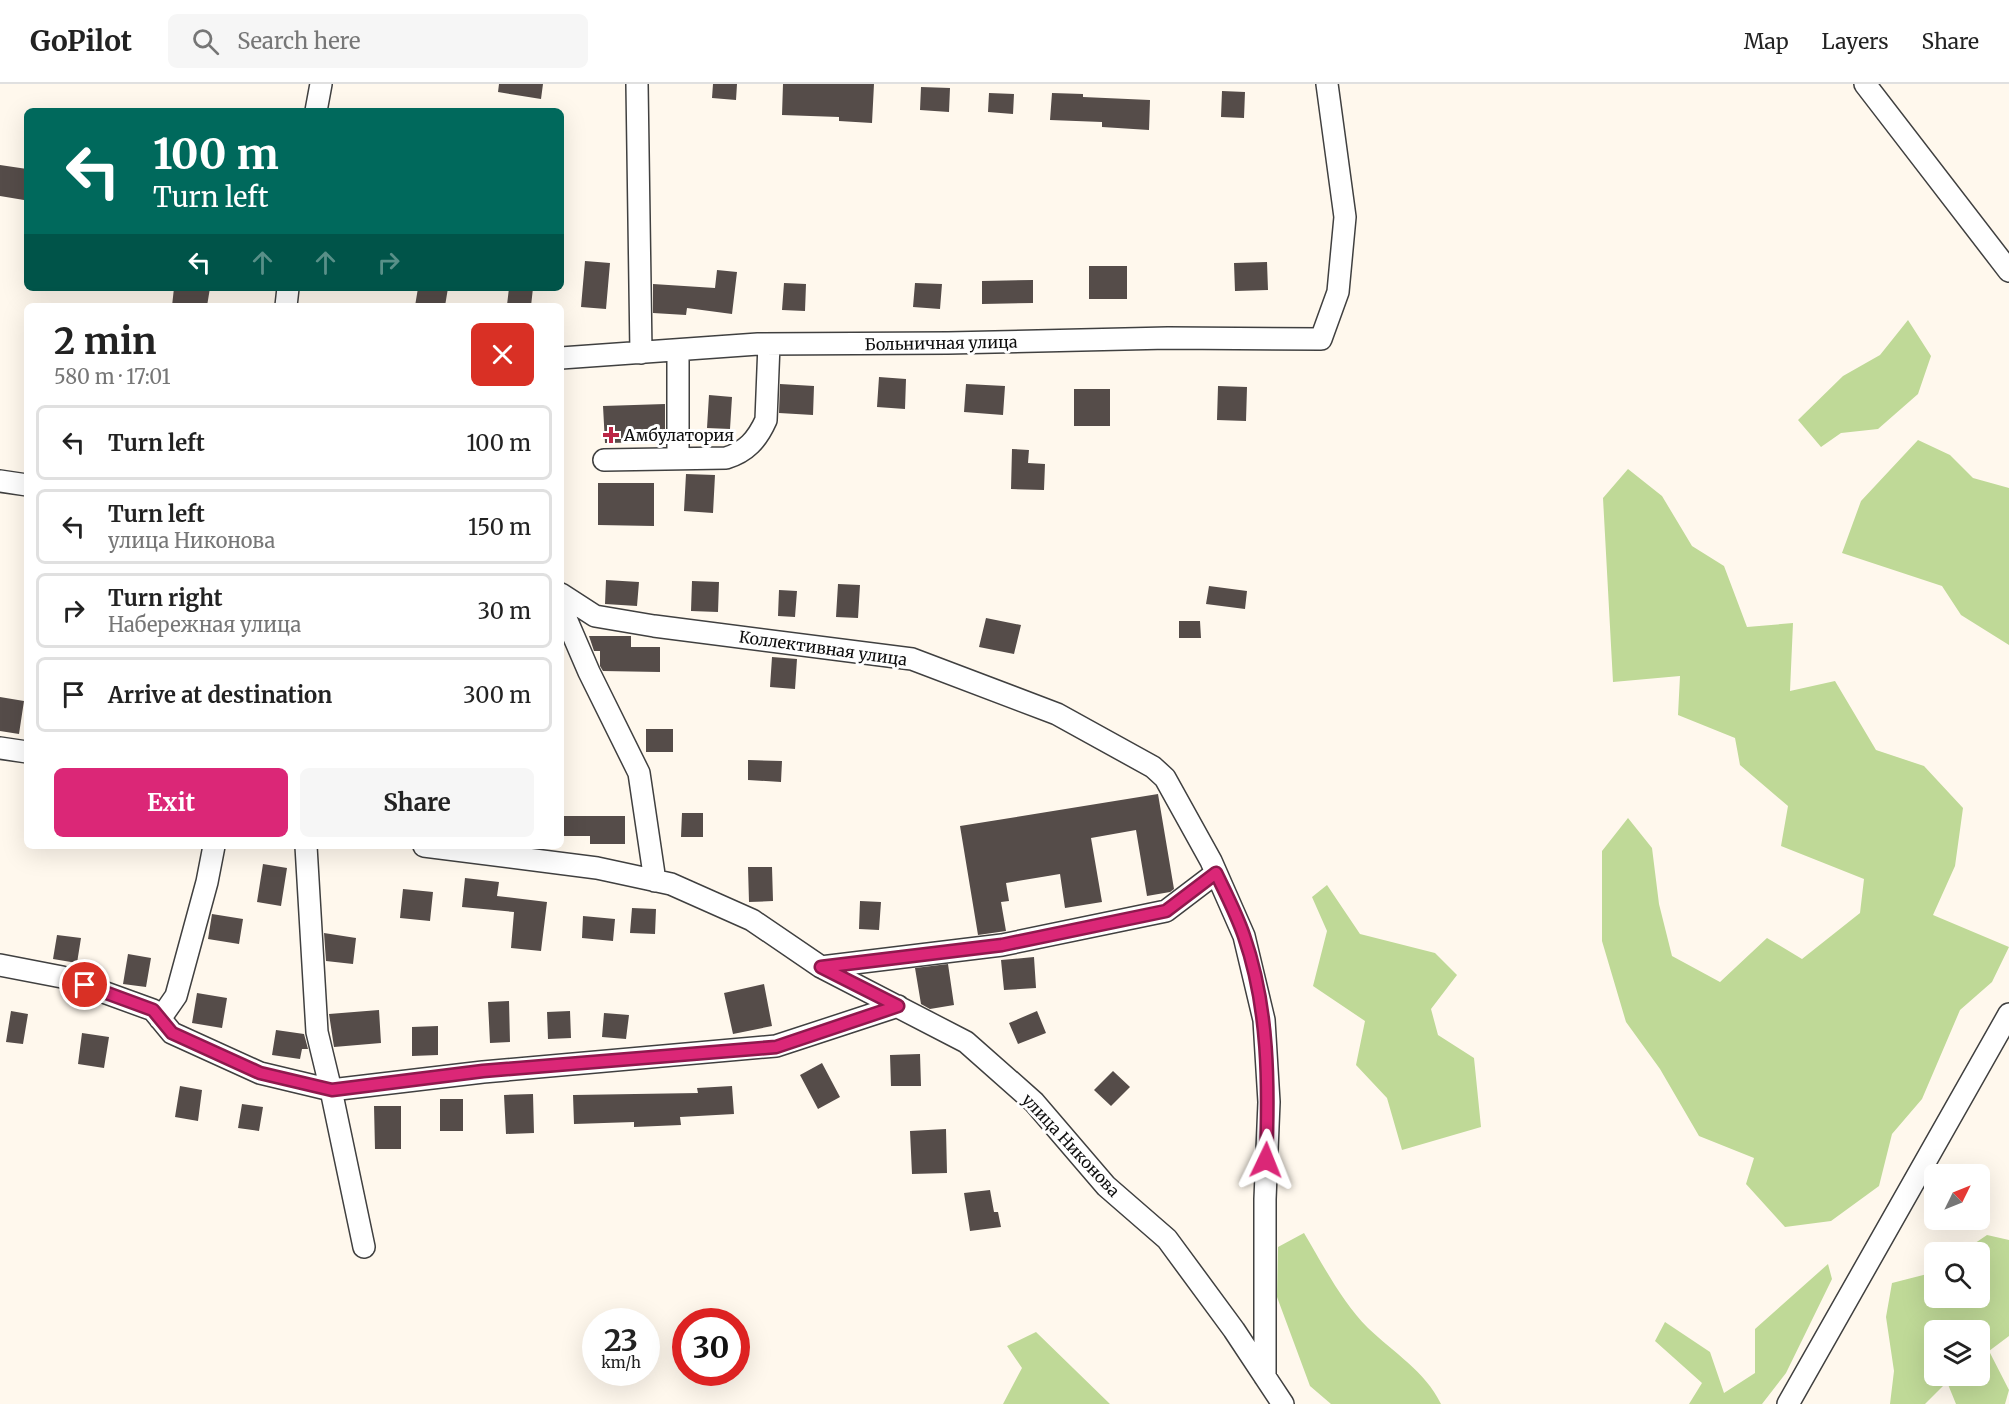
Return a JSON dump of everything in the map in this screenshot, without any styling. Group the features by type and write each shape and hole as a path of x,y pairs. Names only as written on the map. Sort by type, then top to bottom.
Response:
{"street":[{"path":"317,108 321,84"},
{"path":"637,84 641,354"},
{"name":"Больничная улица","path":"564,358 769,344 1168,338 1321,339 1338,292 1345,217 1327,84"},
{"path":"1864,84 2009,271"},
{"path":"604,460 726,458 739,454 755,439 766,420 769,344"},
{"path":"678,350 678,459"},
{"path":"0,481 24,485"},
{"name":"Коллективная улица","path":"564,596 596,616 912,659 1057,714 1153,767 1165,778 1216,873 1244,936 1264,1020 1269,1102 1264,1198 1264,1377"},
{"path":"564,614 589,672 639,773 655,881"},
{"path":"0,748 24,752"},
{"path":"160,1019 176,996 207,882 213,849"},
{"path":"306,849 317,1032 332,1090 364,1247"},
{"name":"улица Никонова","path":"448,849 597,868 671,884 752,920 821,967 966,1042 1034,1102 1106,1186 1167,1239 1234,1330 1283,1404"},
{"path":"821,967 1002,945 1166,911 1216,873"},
{"path":"0,964 62,977 153,1010 172,1033 260,1073 332,1090 483,1071 776,1047 898,1006"},
{"path":"1788,1404 2009,1014"}],"green space":[{"path":"1908,320 1931,356 1918,394 1878,429 1841,433 1821,447 1798,420 1843,376 1880,355"},
{"path":"1918,440 1950,455 1973,478 2009,488 2009,645 1961,615 1942,586 1842,553 1861,501"},
{"path":"1628,469 1662,496 1692,546 1724,566 1747,627 1793,623 1790,691 1835,681 1876,750 1924,766 1963,808 1955,866 1933,915 2009,947 1992,982 1960,1010 1922,1099 1892,1134 1879,1186 1831,1221 1785,1227 1746,1184 1754,1158 1699,1136 1660,1069 1626,1022 1602,941 1602,851 1628,818 1652,848 1659,904 1672,956 1720,982 1767,938 1802,959 1860,913 1864,879 1781,846 1788,806 1740,765 1735,738 1678,715 1680,676 1613,682 1603,498"},
{"path":"1327,885 1360,934 1435,953 1457,975 1431,1009 1438,1035 1474,1058 1481,1127 1402,1150 1387,1098 1356,1065 1365,1021 1313,986 1327,931 1312,897"},
{"path":"1304,1233 1350,1307 1368,1328 1418,1372 1441,1404 1331,1404 1310,1386 1277,1297 1278,1247"},
{"path":"1987,1235 2009,1240 2009,1336 1990,1350 1990,1320 1924,1320 1924,1386 1943,1386 1925,1404 1890,1404 1894,1371 1886,1317 1892,1283 1924,1275 1924,1308 1990,1308 1990,1242 1977,1242"},
{"path":"1828,1264 1832,1279 1786,1373 1762,1404 1689,1404 1702,1383 1655,1341 1665,1322 1710,1352 1724,1393 1755,1373 1755,1329"},
{"path":"1036,1332 1110,1404 1003,1404 1022,1368 1007,1346"},
{"path":"1990,1353 2009,1390 2005,1404 1956,1404 1949,1386 1990,1386"}],"building":[{"path":"499,84 543,84 541,99 498,92"},
{"path":"713,84 737,84 736,100 712,98"},
{"path":"783,84 874,84 872,123 839,121 839,117 782,115"},
{"path":"921,87 950,88 949,112 920,110"},
{"path":"1222,91 1245,92 1244,118 1221,117"},
{"path":"989,93 1014,94 1013,114 988,112"},
{"path":"1052,93 1150,100 1149,130 1102,127 1102,122 1050,120"},
{"path":"0,165 24,169 24,200 0,196"},
{"path":"585,261 610,263 606,309 581,307"},
{"path":"1267,262 1268,290 1235,291 1234,263"},
{"path":"1089,266 1127,266 1127,299 1089,299"},
{"path":"717,270 737,272 732,314 687,308 686,315 653,313 653,284 715,288"},
{"path":"1033,280 1033,303 982,304 982,281"},
{"path":"784,283 806,284 805,311 782,310"},
{"path":"915,283 942,284 940,309 913,307"},
{"path":"174,291 210,291 208,303 172,303"},
{"path":"418,291 448,291 446,303 416,303"},
{"path":"509,291 533,291 531,303 507,303"},
{"path":"879,377 906,379 905,409 877,407"},
{"path":"780,384 814,386 813,415 779,413"},
{"path":"966,384 1005,386 1003,415 964,412"},
{"path":"1218,386 1247,387 1246,421 1217,420"},
{"path":"1074,389 1110,389 1110,426 1074,426"},
{"path":"709,395 732,397 730,429 707,428"},
{"path":"665,404 665,442 605,443 603,406"},
{"path":"1012,449 1029,450 1028,463 1045,464 1044,490 1011,489"},
{"path":"686,474 715,475 713,513 684,511"},
{"path":"598,483 654,483 654,526 598,525"},
{"path":"606,580 639,582 637,606 605,604"},
{"path":"692,581 719,582 718,612 691,611"},
{"path":"838,584 860,585 858,618 836,617"},
{"path":"1209,586 1247,591 1245,609 1206,604"},
{"path":"779,590 797,591 795,617 778,616"},
{"path":"986,618 1021,625 1014,654 979,647"},
{"path":"1179,621 1200,621 1201,638 1179,638"},
{"path":"589,636 631,636 631,647 660,647 660,672 603,671 600,666 600,651 594,651"},
{"path":"772,657 797,659 795,689 770,687"},
{"path":"0,697 24,701 19,734 0,731"},
{"path":"646,729 673,729 673,752 646,752"},
{"path":"748,760 782,761 781,782 748,780"},
{"path":"1158,794 1174,889 1170,892 1147,896 1136,830 1091,838 1102,902 1065,908 1060,874 1006,883 1009,901 1001,902 1006,931 978,935 960,826"},
{"path":"682,813 703,813 703,837 681,837"},
{"path":"564,816 625,816 625,844 590,844 590,836 564,836"},
{"path":"263,864 287,868 281,906 257,902"},
{"path":"748,867 772,867 773,901 749,902"},
{"path":"465,878 499,882 497,896 547,902 541,951 511,948 514,912 462,907"},
{"path":"403,889 433,892 430,921 400,918"},
{"path":"860,901 881,902 879,930 859,929"},
{"path":"632,908 656,909 655,934 630,933"},
{"path":"212,914 243,919 239,944 208,939"},
{"path":"583,916 615,919 613,941 582,938"},
{"path":"324,933 356,938 353,964 326,961"},
{"path":"57,935 81,938 77,963 53,959"},
{"path":"128,954 151,958 146,987 123,984"},
{"path":"1034,957 1036,988 1004,990 1001,960"},
{"path":"948,964 954,1005 930,1009 921,1004 915,968"},
{"path":"764,984 772,1026 733,1034 724,993"},
{"path":"197,993 227,998 222,1028 192,1023"},
{"path":"509,1001 510,1042 490,1043 488,1002"},
{"path":"379,1010 381,1043 334,1047 329,1014"},
{"path":"11,1011 28,1014 23,1044 6,1042"},
{"path":"570,1011 571,1038 548,1039 547,1012"},
{"path":"1037,1011 1046,1033 1018,1044 1009,1023"},
{"path":"604,1013 629,1015 626,1039 602,1037"},
{"path":"438,1026 438,1055 412,1056 412,1027"},
{"path":"276,1030 304,1034 308,1049 302,1049 300,1059 272,1055"},
{"path":"82,1033 109,1037 104,1068 78,1064"},
{"path":"920,1054 921,1086 891,1086 890,1055"},
{"path":"822,1063 840,1097 818,1109 800,1075"},
{"path":"1113,1071 1130,1087 1111,1106 1094,1090"},
{"path":"180,1086 202,1090 198,1121 175,1117"},
{"path":"732,1086 734,1114 680,1117 681,1125 634,1127 634,1122 574,1124 573,1095 698,1093 697,1088"},
{"path":"533,1094 534,1133 506,1134 504,1095"},
{"path":"440,1099 463,1099 463,1131 440,1131"},
{"path":"242,1104 263,1107 259,1131 238,1128"},
{"path":"374,1106 401,1106 401,1149 375,1149"},
{"path":"946,1129 947,1173 912,1174 910,1131"},
{"path":"990,1190 994,1212 998,1212 1001,1227 970,1231 964,1193"}],"place":[{"name":"Амбулатория","path":"611,435"}],"route":[{"path":"85,985 153,1010 172,1033 260,1073 310,1087 332,1090 483,1071 776,1047 898,1006 821,967 1002,945 1166,911 1216,873 1244,936 1264,1020 1269,1102 1266,1160"}]}
